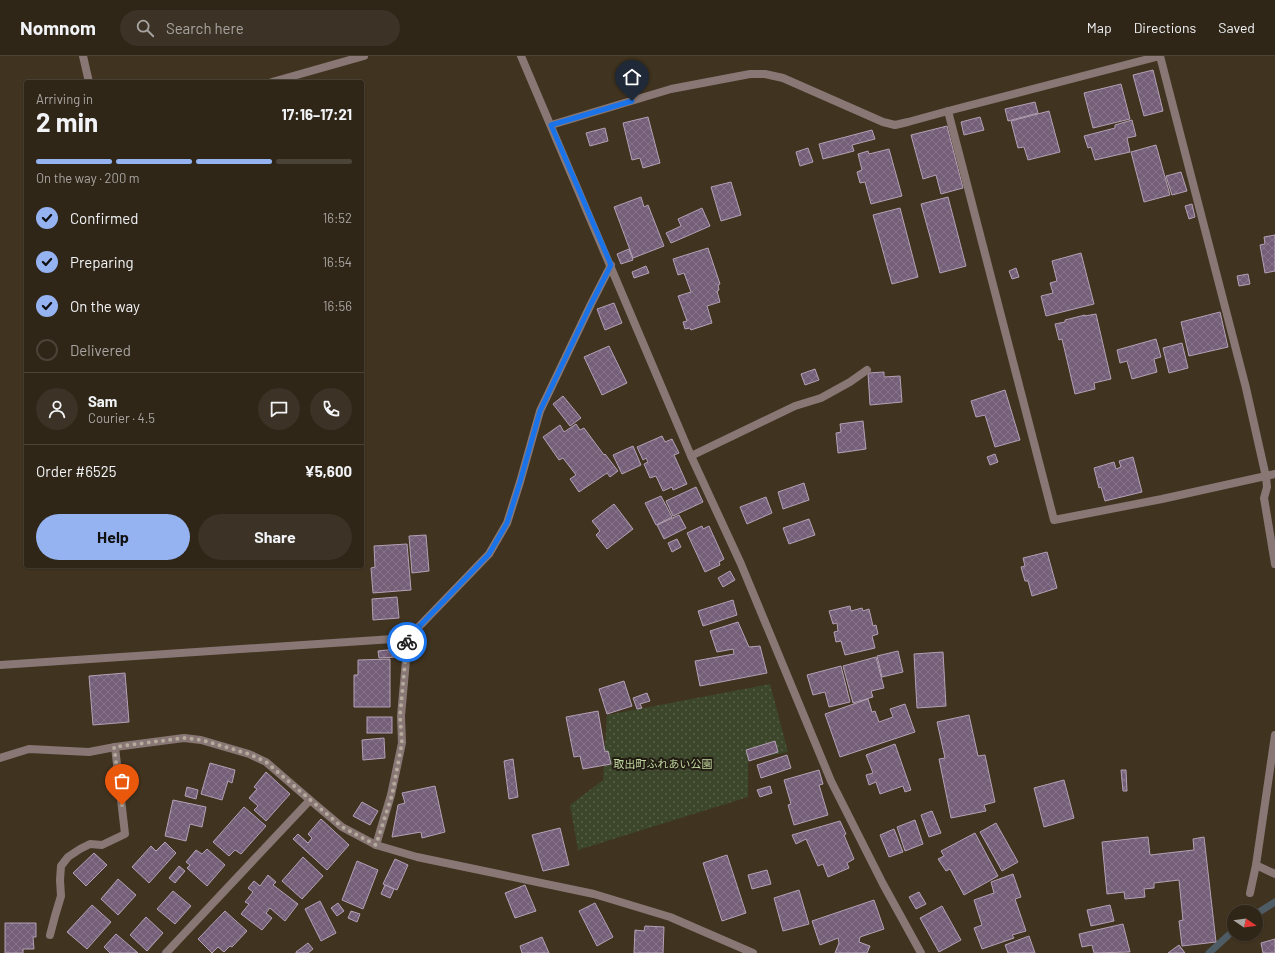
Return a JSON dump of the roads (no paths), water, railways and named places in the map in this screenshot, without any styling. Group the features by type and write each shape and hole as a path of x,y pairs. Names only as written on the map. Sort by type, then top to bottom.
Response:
{"street":[{"path":"83,56 88,80"},
{"path":"279,80 364,56"},
{"path":"521,56 691,456 741,564 831,781 883,884 922,953"},
{"path":"551,125 671,89 750,74 765,74 783,78 883,122 895,124 908,122 1160,56 1246,388 1266,477 1267,487 1264,498 1275,564"},
{"path":"948,111 1054,520 1162,499 1275,474"},
{"path":"376,845 392,795 402,743 400,716 408,638 489,554 507,523 540,411 611,265"},
{"path":"691,456 795,406 821,398 850,382 867,370"},
{"path":"1,664 408,638"},
{"path":"1250,893 1256,865 1275,736"},
{"path":"0,758 29,748 89,752 114,747 184,738 202,740 249,754 266,762 342,827 376,845 416,857 594,894 670,917 753,953"},
{"path":"50,935 54,916 61,896 61,866 68,857 85,846 90,844 102,845 125,834 114,747"},
{"path":"166,953 310,800"},
{"path":"1256,865 1275,874"}],"waterway":[{"path":"1263,910 1275,902"},
{"path":"1209,953 1227,936"}],"park label":[{"name":"取出町ふれあい公園","path":"663,763"}]}
